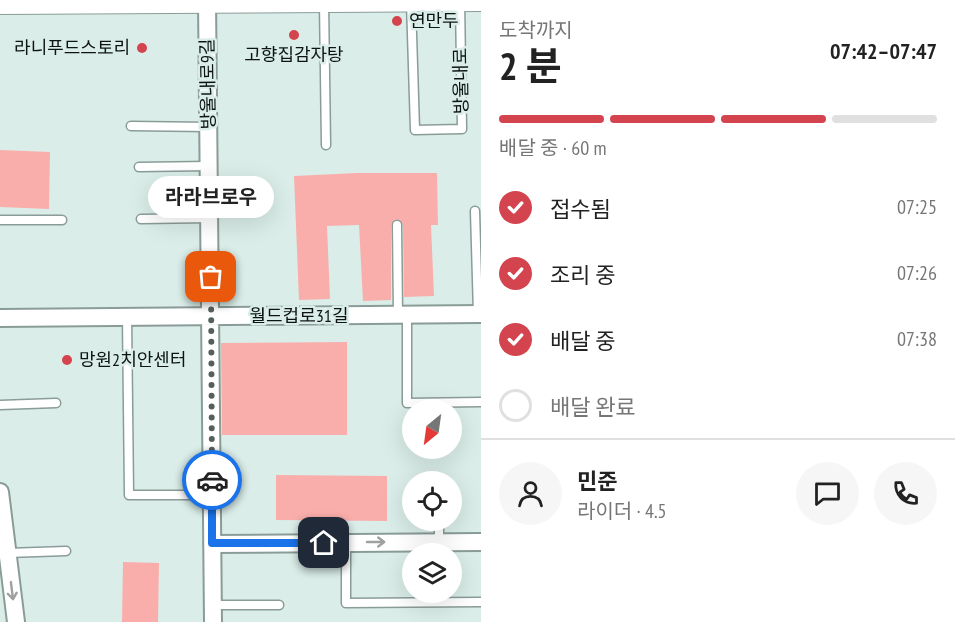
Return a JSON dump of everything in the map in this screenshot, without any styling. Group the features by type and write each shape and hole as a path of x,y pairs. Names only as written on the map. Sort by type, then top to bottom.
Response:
{"street":[{"path":"0,4 128,1 481,1"},
{"name":"방울내로9길","path":"207,1 212,316 213,622"},
{"name":"월드컵로31길","path":"0,318 479,314"},
{"path":"0,492 16,622"},
{"path":"212,543 481,542"}],"lane":[{"name":"방울내로","path":"411,2 415,130 462,129 449,1"},
{"path":"324,2 326,145"},
{"path":"131,126 209,127"},
{"path":"139,167 209,166"},
{"path":"210,201 260,202"},
{"path":"475,211 479,314"},
{"path":"141,219 210,219"},
{"path":"0,220 62,220"},
{"path":"397,225 407,403 481,402"},
{"path":"127,317 129,495 212,495"},
{"path":"0,405 56,403"},
{"path":"439,531 439,542"},
{"path":"346,543 346,603 481,602"},
{"path":"7,553 66,551"},
{"path":"213,605 279,605"}],"building":[{"path":"0,150 50,152 49,209 0,207"},
{"path":"437,173 438,225 431,225 434,296 404,297 403,225 396,219 391,225 391,300 363,301 359,225 327,226 330,299 299,300 294,176"},
{"path":"347,342 347,435 222,435 221,343"},
{"path":"276,475 387,476 387,521 276,520"},
{"path":"123,562 159,563 158,622 122,622"}],"way so far":[{"path":"211,277 212,480"}],"place":[{"name":"연만두","path":"397,21"},
{"name":"고향집감자탕","path":"294,35"},
{"name":"라니푸드스토리","path":"142,48"},
{"name":"라라브로우","path":"211,277"},
{"name":"망원2치안센터","path":"67,360"}],"route":[{"path":"212,480 212,543 324,543"}]}
